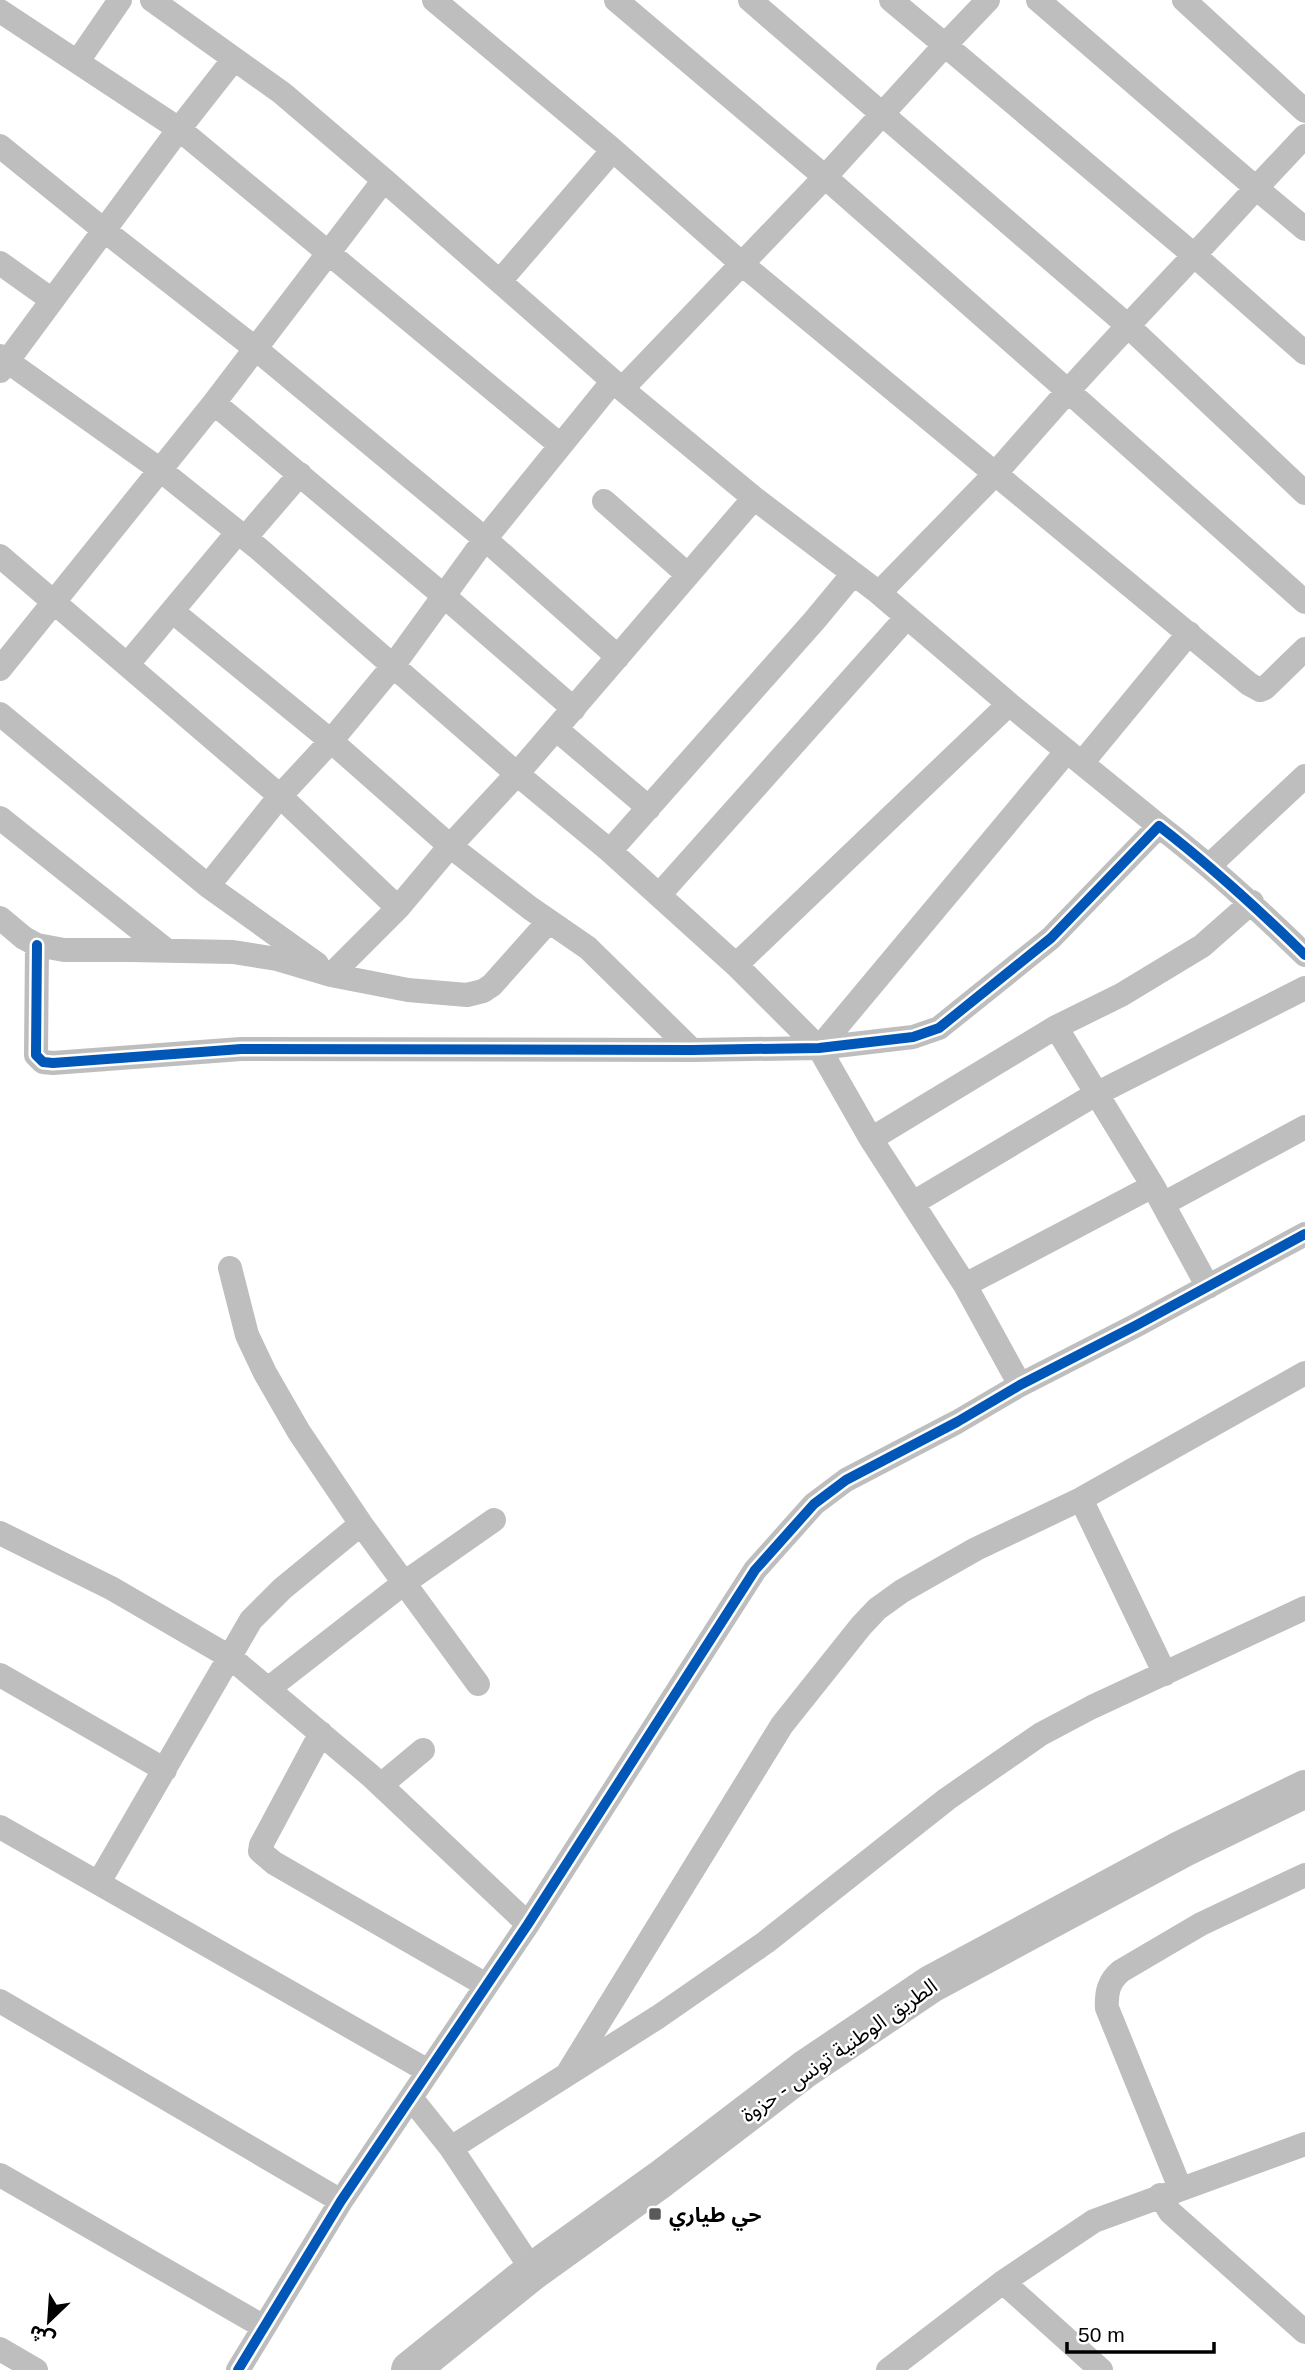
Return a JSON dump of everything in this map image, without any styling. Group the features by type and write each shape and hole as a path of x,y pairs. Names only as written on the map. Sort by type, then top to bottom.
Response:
{"main road":[{"name":"الطريق الوطنية تونس - حزوة","path":"410,2370 533,2272 661,2179 805,2068 931,1984 1182,1849 1305,1789"}],"street":[{"path":"78,61 120,0"},
{"path":"152,0 282,93 617,386 754,498 878,593 1009,704 1210,865 1305,955"},
{"path":"434,0 613,150 742,264 1249,684 1260,690 1273,683 1305,649"},
{"path":"616,0 825,177 1305,602"},
{"path":"750,0 1127,325 1305,493"},
{"path":"891,0 1195,256 1305,353"},
{"path":"208,886 280,796 331,741 393,666 485,539 560,445 742,264 989,0"},
{"path":"1038,0 1305,229"},
{"path":"1184,0 1305,111"},
{"path":"0,11 179,129 560,445"},
{"path":"234,59 3,363 159,469 242,535 517,774 660,894 819,1048 871,1139 965,1285 1020,1385"},
{"path":"878,593 994,475 1127,325 1195,256 1305,136"},
{"path":"0,146 256,349 485,539 618,657"},
{"path":"500,281 613,150"},
{"path":"0,669 214,403 384,180"},
{"path":"0,263 52,300"},
{"path":"214,403 574,709"},
{"path":"127,664 172,611 300,474"},
{"path":"331,975 398,908 450,846 517,774 754,498"},
{"path":"604,501 688,575"},
{"path":"0,556 280,796 398,908"},
{"path":"610,851 853,574"},
{"path":"172,611 331,741 450,846 588,948 692,1050"},
{"path":"660,894 907,617"},
{"path":"819,1048 1075,757 1189,634"},
{"path":"736,965 1009,704"},
{"path":"0,714 208,886 331,975"},
{"path":"556,729 649,808"},
{"path":"1210,865 1305,776"},
{"path":"0,818 166,950"},
{"path":"37,946 36,1055 43,1062 241,1049 819,1048 913,1037 939,1028 1051,938 1159,826"},
{"path":"871,1139 1056,1027 1121,995 1202,946 1252,902"},
{"path":"0,918 37,946 64,950 233,952 408,990 467,995 483,991 549,921"},
{"path":"913,1203 1096,1094 1305,988"},
{"path":"1056,1027 1158,1195 1208,1287"},
{"path":"965,1285 1305,1127"},
{"path":"238,2370 341,2202 528,1924 755,1570 814,1504 846,1480 1305,1234"},
{"path":"230,1268 247,1335 299,1432 361,1524 478,1684"},
{"path":"567,2075 782,1725 877,1609 912,1585 976,1549 1082,1499 1305,1373"},
{"path":"1082,1499 1165,1674"},
{"path":"268,1689 404,1583 494,1520"},
{"path":"99,1882 251,1620 282,1589 361,1524"},
{"path":"0,1533 113,1589 230,1657 381,1786 528,1924"},
{"path":"451,2148 658,2017 765,1942 947,1799 1041,1734 1092,1707 1305,1608"},
{"path":"0,1675 165,1770"},
{"path":"321,1733 261,1844 260,1851 274,1863 486,1985"},
{"path":"381,1786 423,1750"},
{"path":"0,1828 428,2071"},
{"path":"1305,1875 1200,1924 1121,1971 1113,1978 1108,1989 1107,2008 1170,2192 1170,2211 1305,2332"},
{"path":"0,2001 341,2202"},
{"path":"411,2098 451,2148 533,2272"},
{"path":"888,2370 1003,2282 1094,2221 1305,2144"},
{"path":"0,2175 264,2327"},
{"path":"1003,2282 1101,2370"},
{"path":"0,2349 34,2369"}],"cycle path":[{"path":"37,945 36,1055 43,1062 241,1049 819,1048 913,1037 939,1028 1051,938 1159,826 1234,888 1305,955"},
{"path":"238,2370 341,2201 528,1924 755,1570 814,1504 846,1480 1305,1234"}],"place":[{"name":"حي طياري","path":"655,2214"}]}
